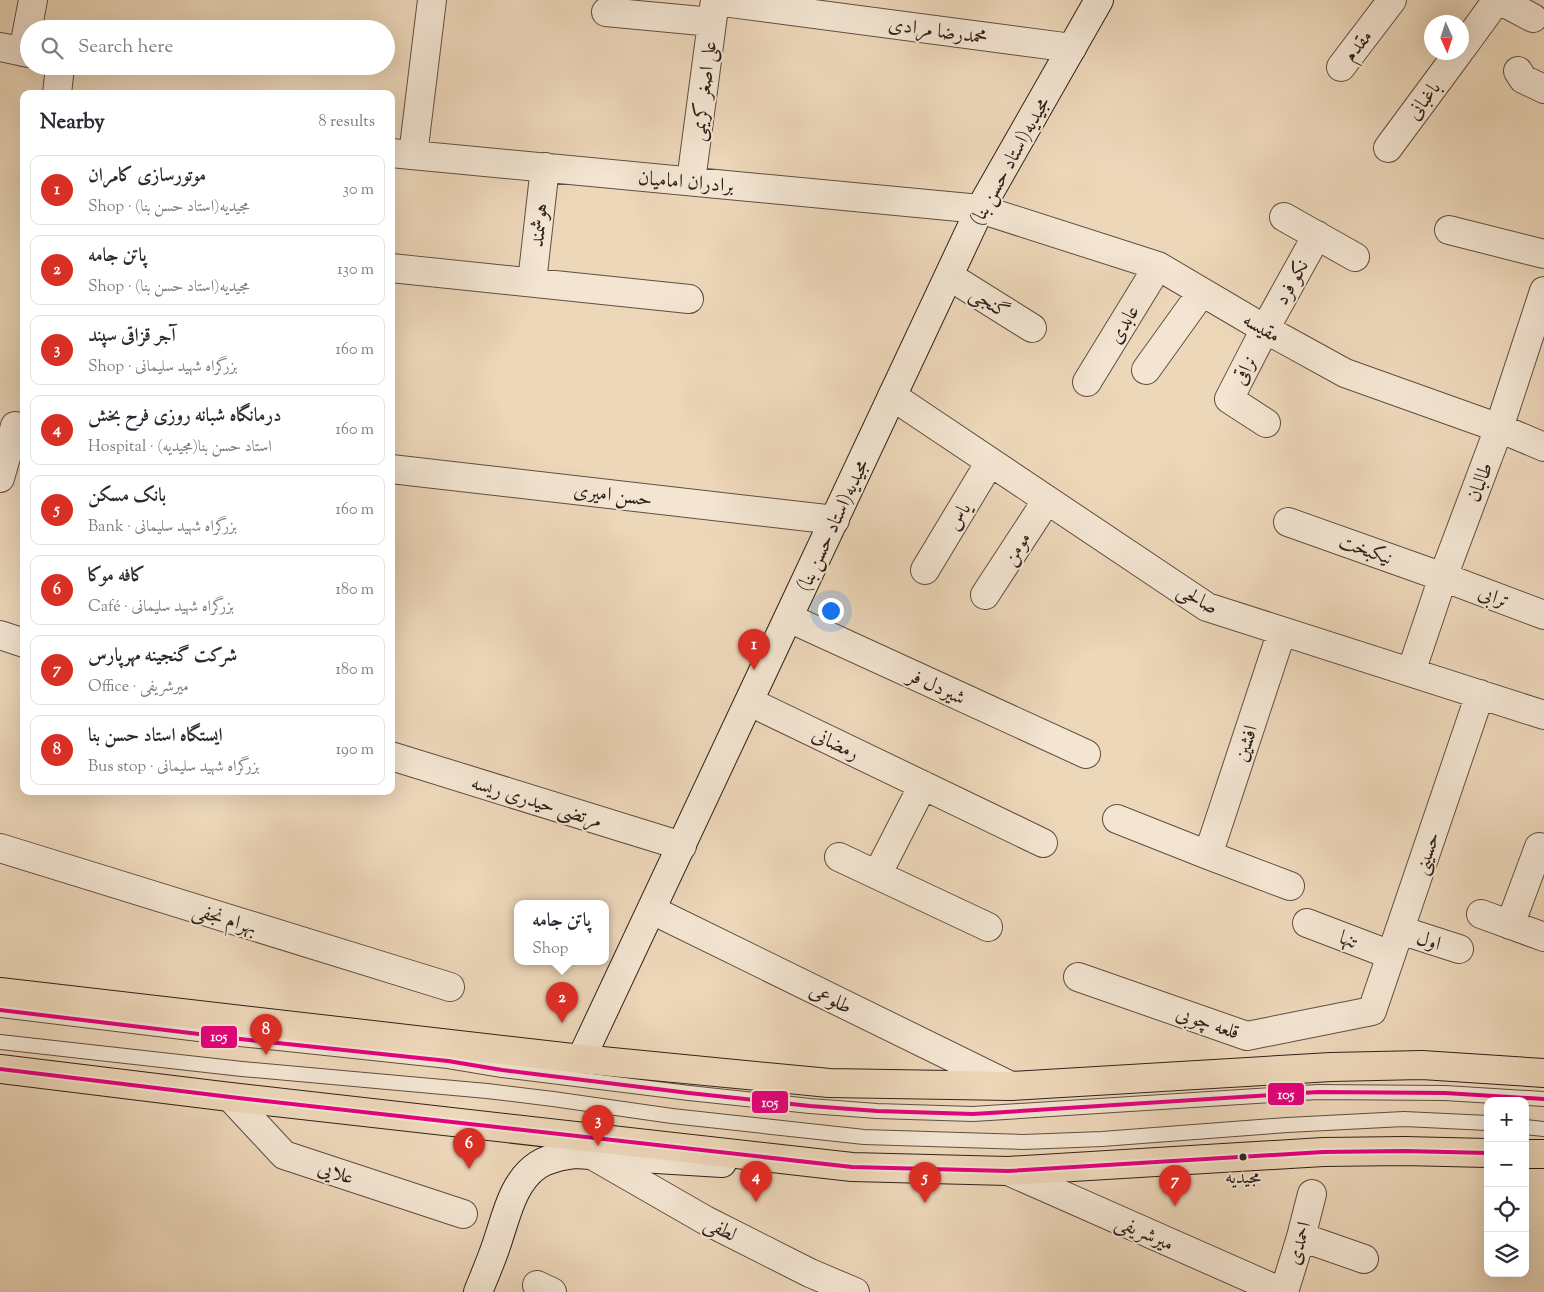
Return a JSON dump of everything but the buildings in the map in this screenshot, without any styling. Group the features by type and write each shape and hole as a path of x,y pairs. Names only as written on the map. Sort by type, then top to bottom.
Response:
{"highway":[{"path":"0,992 581,1059 829,1083 1010,1086 1413,1065 1544,1073"},
{"path":"0,1068 230,1097 852,1167 1008,1171 1323,1152 1484,1153"},
{"path":"1529,1154 1544,1154"}],"street":[{"path":"27,20 33,0"},
{"path":"402,154 432,0"},
{"name":"مجیدیه(استاد حسن بنا)","path":"581,1059 980,209 1099,0"},
{"name":"مقدم","path":"1341,67 1392,0"},
{"path":"1469,39 1498,0 1533,18"},
{"name":"محمدرضا مرادی","path":"606,12 714,8 1072,48"},
{"name":"علی اصغر کریمی","path":"691,181 714,8"},
{"name":"باغبانی","path":"1388,148 1452,60"},
{"path":"1518,71 1523,79 1544,89"},
{"path":"57,90 59,75"},
{"name":"برادران امامیان","path":"402,154 980,209"},
{"name":"هوشمند","path":"532,282 545,167"},
{"name":"مقیسه","path":"980,209 1158,266 1265,329 1345,373 1499,428 1544,447"},
{"path":"1284,217 1355,257"},
{"path":"1450,230 1544,254"},
{"name":"نکو فرد","path":"1265,329 1317,235"},
{"name":"عابدی","path":"1087,382 1158,266"},
{"path":"395,268 689,299"},
{"name":"گنجی","path":"948,276 1032,328"},
{"path":"1146,370 1202,292"},
{"name":"طالبان","path":"1410,672 1443,577 1499,428 1544,292"},
{"name":"نراقی","path":"1265,329 1229,399 1266,423"},
{"name":"صالحی","path":"892,396 1207,607 1544,715"},
{"path":"0,478 13,426"},
{"name":"یاس","path":"925,570 990,462"},
{"name":"حسن امیری","path":"395,468 835,520"},
{"name":"مومن","path":"986,595 1047,500"},
{"name":"نیکبخت","path":"1288,522 1443,577"},
{"name":"ترابی","path":"1443,577 1544,615"},
{"name":"شیردل فر","path":"788,618 1086,754"},
{"name":"افشین","path":"1208,855 1282,631"},
{"path":"0,635 20,642"},
{"name":"حسینی","path":"1372,1011 1480,694"},
{"name":"رمضانی","path":"750,702 1043,843"},
{"name":"مرتضی حیدری ریسه","path":"395,757 682,846"},
{"path":"877,875 923,785"},
{"path":"1117,819 1290,886"},
{"path":"1510,925 1539,847 1544,848"},
{"name":"بهرام نجفی","path":"0,848 450,987"},
{"path":"839,857 988,927"},
{"name":"طلوعی","path":"652,910 1010,1086"},
{"path":"1481,914 1544,937"},
{"name":"تنها","path":"1307,922 1396,943"},
{"name":"اول","path":"1396,943 1459,949"},
{"name":"قلعه چوبی","path":"1078,977 1247,1036 1372,1011"},
{"name":"علایی","path":"230,1097 284,1155 463,1214"},
{"path":"478,1292 518,1188 527,1175 538,1165 556,1157 574,1154 683,1162 852,1167"},
{"name":"لطفی","path":"592,1155 705,1220 810,1273 855,1292"},
{"name":"میرشریفی","path":"1008,1171 1283,1292"},
{"name":"احمدی","path":"1283,1292 1301,1237 1312,1194"},
{"path":"1301,1237 1364,1259"}],"lane":[{"path":"0,1010 448,1061 502,1070 689,1093 877,1111 973,1114 1318,1092 1445,1093 1544,1099"},
{"path":"0,1042 242,1069 487,1091 672,1116 864,1137 1023,1142 1102,1139 1346,1121 1404,1119 1484,1123"},
{"path":"1529,1127 1544,1129"}],"transit line":[{"name":"105","path":"0,1010 240,1039 448,1061 502,1070 689,1093 877,1111 973,1114 1318,1092 1445,1093 1544,1099"},
{"name":"105","path":"0,1069 230,1097 852,1167 1008,1171 1323,1152 1484,1153"}],"place":[{"name":"موتورسازی کامران","path":"754,670"},
{"name":"پاتن جامه","path":"562,1023"},
{"name":"ایستگاه استاد حسن بنا","path":"266,1055"},
{"name":"آجر قزاقی سپند","path":"598,1146"},
{"name":"مجیدیه","path":"1243,1157"},
{"name":"کافه موکا","path":"469,1169"},
{"name":"درمانگاه شبانه روزی فرح بخش","path":"756,1202"},
{"name":"بانک مسکن","path":"925,1203"},
{"name":"شرکت گنجینه مهرپارس","path":"1175,1206"}]}
